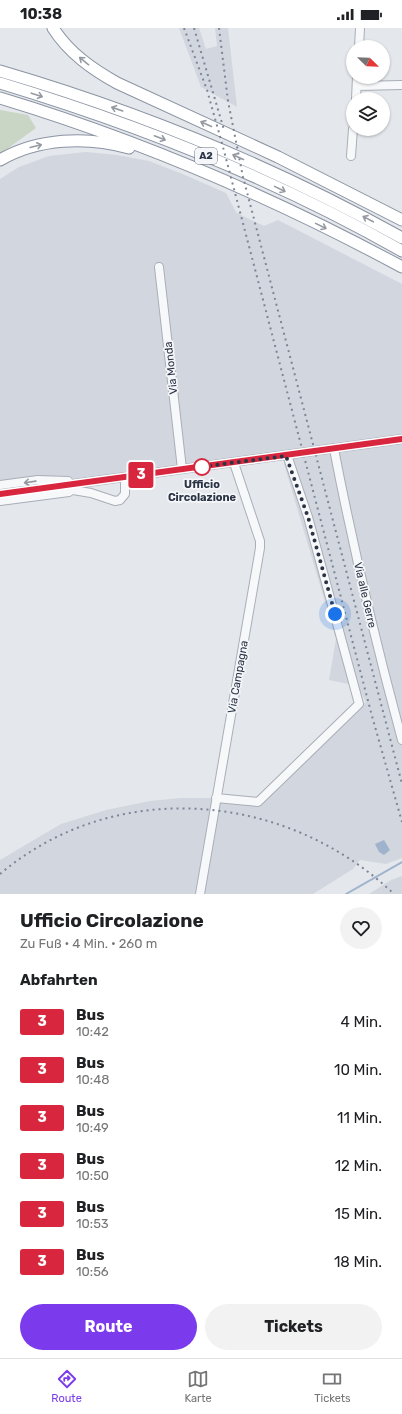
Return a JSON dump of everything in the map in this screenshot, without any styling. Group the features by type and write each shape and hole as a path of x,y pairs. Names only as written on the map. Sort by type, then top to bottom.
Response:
{"highway":[{"path":"53,28 64,43 79,57 117,83 284,160 402,220"},
{"name":"A2","path":"0,71 121,110 219,148 318,194 402,238"},
{"name":"A2","path":"0,83 73,106 202,154 308,202 402,251"},
{"name":"A2","path":"0,98 114,136 184,164 283,208 402,268"},
{"name":"A2","path":"0,160 33,146 55,142 76,141 125,147 184,164"}],"street":[{"path":"359,40 360,28"},
{"path":"357,92 357,86 402,85"},
{"path":"351,156 352,136"},
{"name":"Via Monda","path":"159,267 182,469"},
{"path":"0,494 402,439"},
{"name":"Via alle Gerre","path":"334,449 347,520 370,619 402,740"},
{"path":"216,798 258,802 359,704 308,517 286,456"},
{"name":"Via Campagna","path":"200,894 260,548 260,541 234,463"},
{"path":"52,487 80,491 112,501 117,501 126,494 125,477"},
{"path":"0,485 38,480 83,483"},
{"path":"0,501 80,491"}],"shaded area":[{"path":"179,28 199,28 206,49 217,46 215,28 228,28 237,107 201,87"},
{"path":"86,152 117,155 149,161 185,175 226,193 236,212 241,215 264,226 278,220 402,284 402,858 386,864 360,860 353,869 313,894 0,894 0,860 61,824 106,810 150,801 181,798 216,798 252,803 359,704 366,703 358,686 329,680 336,639 284,464 286,456 0,494 0,179 19,167 49,156"},
{"path":"402,876 402,894 369,894 391,880"}],"green space":[{"path":"0,110 28,115 36,128 0,154"}],"water":[{"path":"384,840 390,850 384,855 379,852 375,844"}],"waterway":[{"path":"346,894 402,862"}],"railway":[{"path":"184,28 207,90 223,147 372,716 402,822"},
{"path":"194,28 224,130"},
{"path":"219,28 228,101 243,177 402,784"},
{"path":"0,874 46,843 95,821 147,810 200,809 253,817 304,834 351,860 394,894"}],"bus line":[{"name":"3","path":"0,494 402,439"}],"place":[{"name":"Ufficio Circolazione","path":"202,467"}],"route":[{"path":"202,467 199,467 286,456 308,517 335,614"}]}
